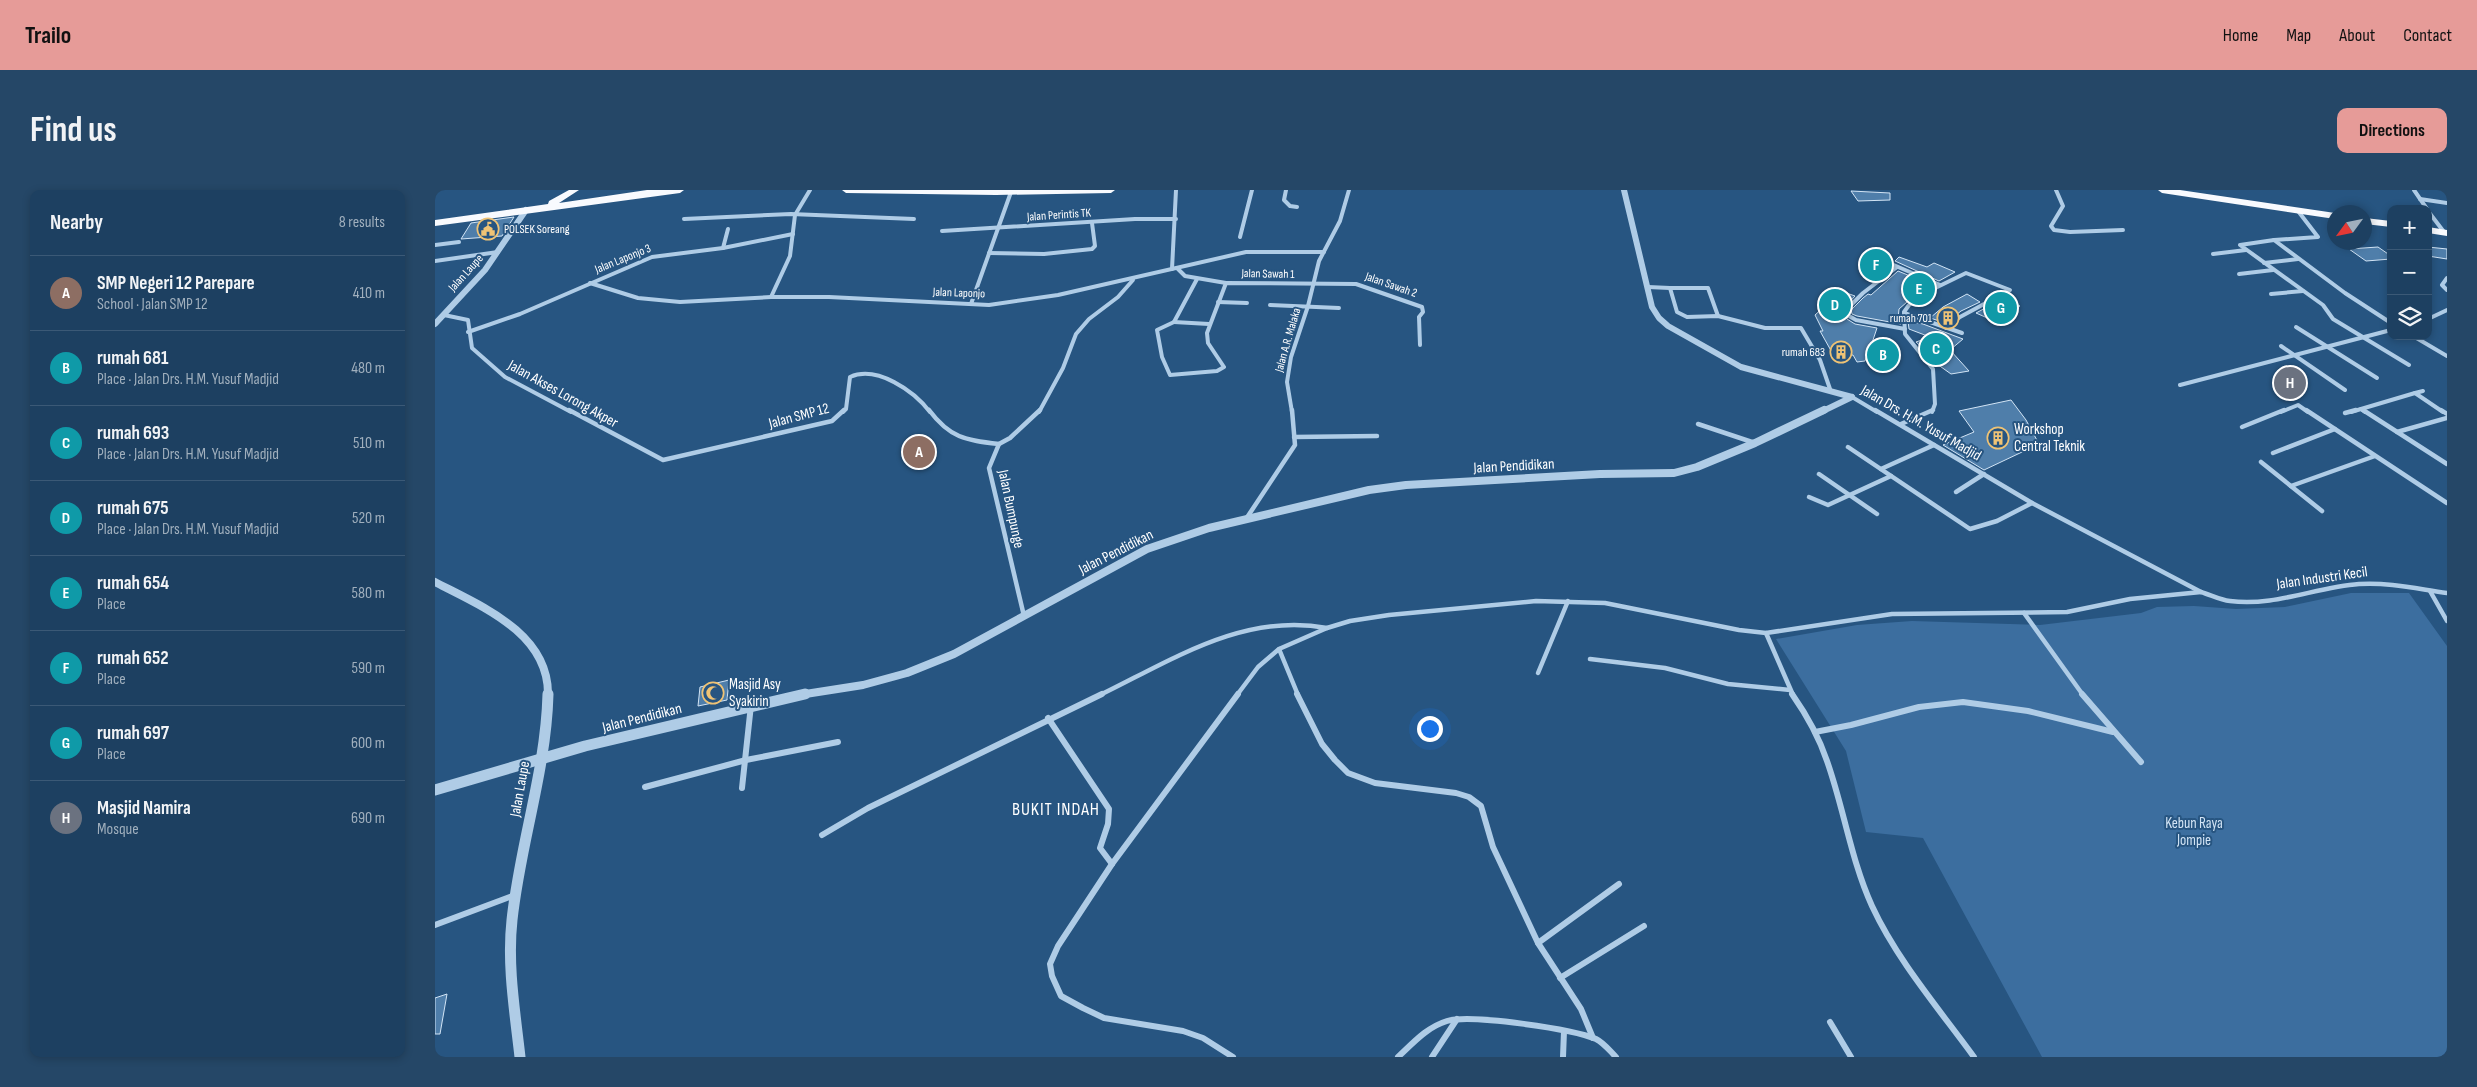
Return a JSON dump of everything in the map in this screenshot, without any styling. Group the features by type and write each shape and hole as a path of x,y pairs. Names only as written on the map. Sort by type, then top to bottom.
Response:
{"highway":[{"path":"546,207 575,190"},
{"path":"435,223 680,190"},
{"path":"847,190 1011,192 1111,190"},
{"path":"2162,190 2327,215"},
{"path":"2372,221 2387,223"},
{"path":"2432,231 2446,233"}],"street":[{"path":"771,296 790,256 795,215 810,190"},
{"path":"1176,190 1175,269 1182,274 1197,279 1226,282"},
{"path":"1240,237 1252,190"},
{"path":"1286,190 1284,200 1297,208"},
{"name":"Jalan A.R. Malaka","path":"1246,519 1268,483 1295,445 1287,382 1291,357 1308,306 1312,284 1324,252 1340,221 1349,190"},
{"name":"Jalan Drs. H.M. Yusuf Madjid","path":"1624,190 1652,308 1659,318 1703,348 1726,360 1758,373 1829,389 1852,397 2032,502 2201,592"},
{"path":"2056,190 2063,200 2063,209 2051,226 2053,230 2070,232 2123,230"},
{"path":"2414,190 2424,205"},
{"path":"971,304 996,229 1011,192"},
{"path":"2420,199 2447,203"},
{"name":"Jalan Laupe","path":"435,324 483,275 501,252 526,210"},
{"path":"2298,211 2318,237 2240,244 2325,307 2333,319 2409,365"},
{"path":"684,219 795,215 914,219"},
{"path":"2432,215 2446,233"},
{"name":"Jalan Perintis TK","path":"942,231 1135,219 1176,219"},
{"path":"989,253 1043,254 1092,249 1095,246 1092,223"},
{"path":"723,248 728,229"},
{"name":"Jalan Laponjo 3","path":"469,332 520,314 653,257 723,248 793,234"},
{"path":"2274,240 2298,259 2387,320"},
{"path":"435,245 459,242"},
{"name":"Jalan Laponjo","path":"590,283 638,298 659,301 700,302 771,296 971,304 1018,302 1133,279 1246,252 1285,250 1324,252"},
{"path":"2213,254 2246,250"},
{"path":"435,261 501,252"},
{"path":"2264,263 2298,259"},
{"path":"1882,260 1940,285"},
{"path":"1897,267 1863,293 1847,310 1849,316 1856,320 1905,329"},
{"path":"2239,274 2274,270"},
{"path":"1901,424 1928,414 1935,408 1933,369 1907,337 1904,313 1909,305 1940,285 1967,273 2011,291 1968,313 1946,328"},
{"path":"2447,278 2442,285 2447,290"},
{"path":"999,444 1010,438 1039,412 1063,368 1076,334 1089,319 1118,297 1133,279"},
{"path":"1197,279 1174,322 1209,324"},
{"name":"Jalan Sawah 1","path":"1174,322 1157,330 1161,358 1172,376 1217,371 1224,367 1207,343 1209,324 1226,282 1312,284"},
{"name":"Jalan Sawah 2","path":"1312,284 1356,284 1422,307 1423,312 1419,318 1419,346"},
{"path":"1648,287 1708,288 1719,316"},
{"path":"1670,288 1676,311 1687,317 1719,316 1765,328 1801,328 1820,360 1829,389"},
{"path":"2271,294 2303,291"},
{"path":"1218,302 1247,304"},
{"path":"1270,305 1339,308"},
{"path":"2432,317 2447,310"},
{"path":"1904,313 1962,333"},
{"name":"Jalan Akses Lorong Akper","path":"444,315 469,320 472,348 505,377 586,418 641,450 663,460 670,460"},
{"path":"2296,327 2377,378"},
{"path":"2180,385 2387,331"},
{"path":"2420,340 2447,356"},
{"path":"2281,346 2345,390"},
{"name":"Jalan SMP 12","path":"670,460 833,421 846,409 850,377 854,374 863,373 885,379 910,392 926,406 941,427 950,433 969,440 999,444"},
{"path":"2345,413 2423,391"},
{"path":"2415,393 2447,414"},
{"name":"Jalan Pendidikan","path":"435,790 585,746 751,705 883,681 954,654 1147,549 1246,519 1369,490 1406,485 1600,474 1674,473 1697,467 1755,443 1852,397"},
{"path":"2242,427 2298,405 2447,503"},
{"path":"2361,409 2445,462"},
{"path":"2397,432 2447,418"},
{"path":"1698,424 1755,443"},
{"path":"2273,453 2335,429"},
{"path":"1294,437 1377,436"},
{"name":"Jalan Bumpunge","path":"999,444 989,468 1024,616"},
{"path":"1881,469 1934,445"},
{"path":"1848,447 1970,529 1997,521 2032,502"},
{"path":"2291,486 2375,456"},
{"path":"2261,462 2322,511"},
{"path":"1819,474 1877,514"},
{"path":"1956,492 1984,474"},
{"path":"1809,497 1828,505 1891,476"},
{"name":"Jalan Laupe","path":"435,582 505,621 532,644 541,662 547,690 547,730 515,895 512,920 511,975 520,1057"},
{"name":"Jalan Industri Kecil","path":"2201,592 2217,598 2239,601 2263,600 2358,584 2377,583 2447,593"},
{"path":"2430,591 2447,621"},
{"path":"1233,1057 1203,1038 1104,1018 1061,996 1052,976 1050,964 1058,946 1112,864 1257,667 1279,649 1327,628 1350,621 1398,614 1536,601 1605,603 1739,630 1766,633 1892,614 2067,612 2130,599 2201,592"},
{"path":"1538,673 1568,601"},
{"path":"2024,613 2061,667 2113,732 2141,762"},
{"path":"822,835 868,808 1048,718 1216,638 1250,628 1278,623 1302,622 1327,628"},
{"path":"1766,633 1790,690 1815,732 1827,760 1848,838 1872,906 1903,959 1974,1057"},
{"path":"1279,649 1317,733 1332,758 1343,770 1363,780 1456,793 1469,797 1481,806 1493,847 1538,943 1581,1009 1593,1038"},
{"path":"1590,659 1665,668 1728,684 1790,690"},
{"path":"1815,732 1855,725 1911,708 1940,703 1963,702 1996,705 2041,713 2113,732"},
{"path":"743,788 751,705"},
{"path":"1048,718 1109,808 1108,824 1100,848 1112,864"},
{"path":"645,787 746,760 838,742"},
{"path":"1538,943 1619,884"},
{"path":"435,926 515,895"},
{"path":"1560,978 1644,926"},
{"path":"1398,1057 1429,1029 1441,1021 1457,1018 1564,1031 1593,1038 1607,1047 1616,1057"},
{"path":"1432,1057 1457,1018"},
{"path":"1830,1022 1851,1057"},
{"path":"1563,1057 1564,1031"}],"green space":[{"name":"Kebun Raya Jompie","path":"2351,593 2409,593 2447,646 2447,1057 2042,1057 1923,838 1866,832 1846,751 1776,639 1857,625 1912,621 2040,625 2141,613 2157,607 2194,606 2236,609 2285,607"}],"building":[{"path":"1851,191 1890,193 1890,200 1858,201"},
{"name":"POLSEK Soreang","path":"514,217 502,236 461,239 471,223"},
{"path":"2372,247 2378,247 2387,253 2387,259 2366,261 2350,250 2372,250"},
{"path":"2432,247 2447,249 2447,259 2432,257"},
{"path":"1899,257 1927,267 1934,263 1955,272 1939,281 1895,261"},
{"path":"1875,261 1890,268 1880,275 1863,268"},
{"path":"1898,271 1932,285 1915,295 1899,309 1898,319 1901,320 1901,324 1852,314 1851,310 1863,298 1868,294 1871,295"},
{"path":"1841,291 1855,296 1844,308 1847,319 1855,324 1877,328 1869,352 1888,348 1897,358 1879,362 1868,352 1865,361 1857,362 1853,355 1834,356 1820,331 1823,331 1815,315"},
{"path":"1967,294 1980,302 1961,311 1946,323 1930,318 1943,307"},
{"path":"2004,298 2020,306 1992,320 1976,313"},
{"path":"1908,321 1923,324 1963,339 1950,350 1969,371 1951,374 1930,359 1928,357 1932,356 1916,342 1930,337 1909,329"},
{"path":"2290,375 2307,387 2290,390 2274,378"},
{"name":"Workshop Central Teknik","path":"2011,400 2026,420 2039,444 1984,470 1943,445 1974,432 1959,411"},
{"name":"Masjid Asy Syakirin","path":"729,680 727,700 698,706 700,687"},
{"path":"447,994 440,1034 435,1034 435,998"}],"place":[{"name":"POLSEK Soreang","path":"488,229"},
{"name":"rumah 652","path":"1876,265"},
{"name":"rumah 654","path":"1919,289"},
{"name":"rumah 675","path":"1835,305"},
{"name":"rumah 697","path":"2001,308"},
{"name":"rumah 701","path":"1948,318"},
{"name":"rumah 693","path":"1936,349"},
{"name":"rumah 683","path":"1841,352"},
{"name":"rumah 681","path":"1883,355"},
{"name":"Masjid Namira","path":"2290,383"},
{"name":"Workshop Central Teknik","path":"1998,438"},
{"name":"SMP Negeri 12 Parepare","path":"919,452"},
{"name":"Masjid Asy Syakirin","path":"713,693"}],"district":[{"name":"BUKIT INDAH","path":"1056,809"}]}
